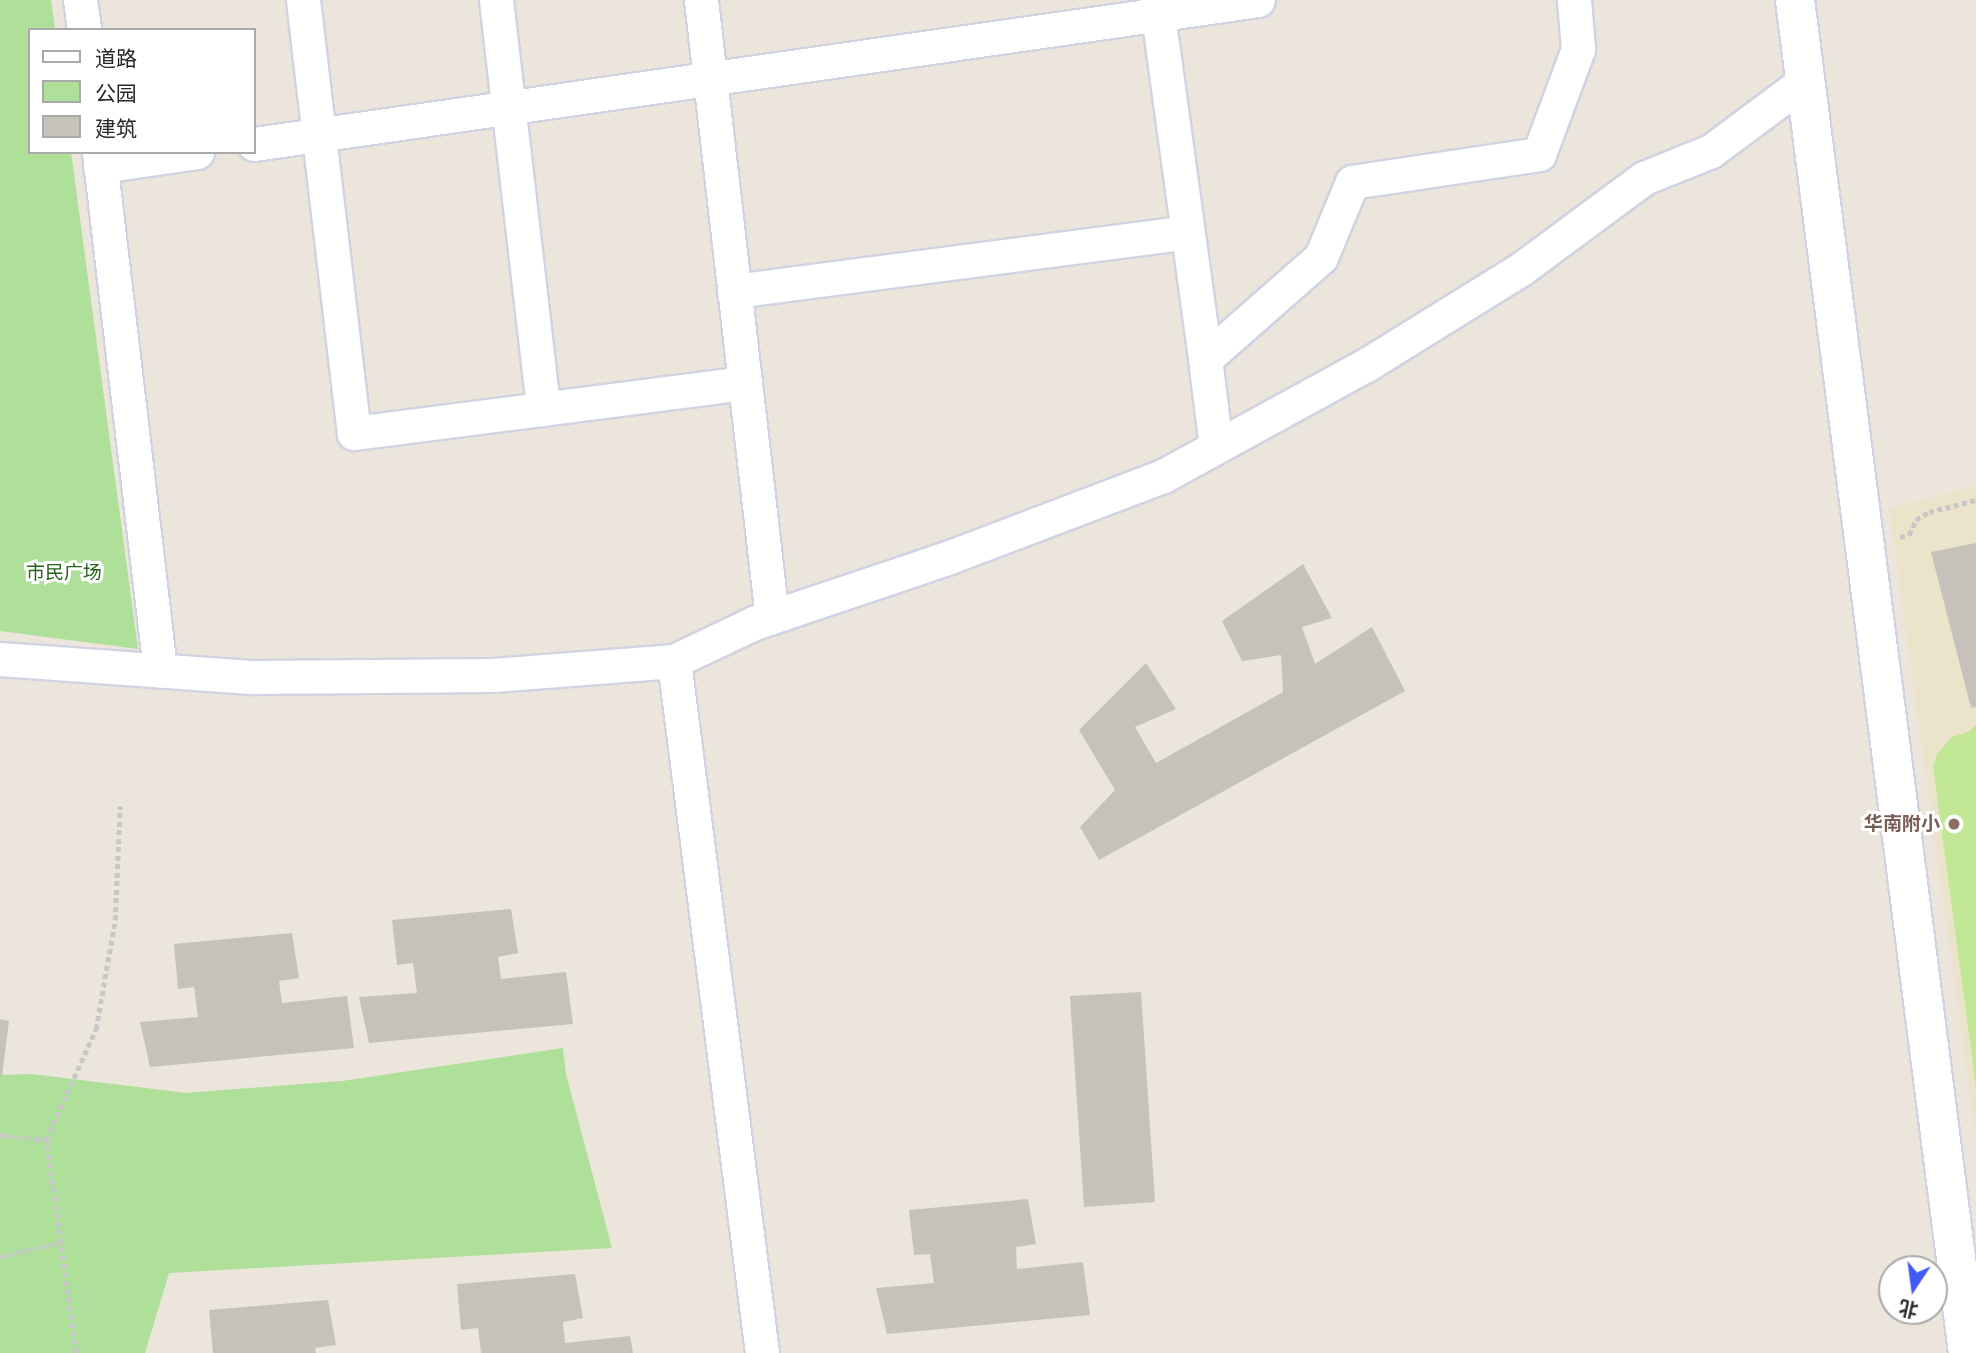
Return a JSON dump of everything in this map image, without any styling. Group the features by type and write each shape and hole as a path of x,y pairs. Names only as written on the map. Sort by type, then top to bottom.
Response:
{"street":[{"path":"80,0 84,28"},
{"path":"303,0 354,433 745,383"},
{"path":"495,0 543,409"},
{"path":"701,0 772,617"},
{"path":"1156,0 1216,447"},
{"path":"256,144 1258,0"},
{"path":"1205,359 1321,257 1352,182 1539,154 1578,49 1574,0"},
{"path":"1795,0 1968,1353"},
{"path":"0,659 254,677 493,675 674,661 772,617 947,558 1150,481 1366,365 1521,270 1644,178 1711,151 1805,81"},
{"path":"160,670 99,159 169,154"},
{"path":"734,291 1187,232"},
{"path":"674,661 762,1353"}],"path":[{"path":"1864,543 1909,535 1916,520 1929,512 1976,500"},
{"path":"76,1353 46,1140 96,1029 115,920 121,806"},
{"path":"0,1135 46,1140"},
{"path":"0,1257 60,1242"}],"shaded area":[{"name":"华南附小","path":"1976,486 1976,1139 1889,508"}],"green space":[{"name":"市民广场","path":"0,0 51,0 55,28 28,28 28,154 71,154 138,649 0,631"},
{"path":"1976,725 1976,1087 1933,766 1937,754 1952,737 1968,732"},
{"path":"563,1048 566,1074 612,1248 169,1273 145,1353 0,1353 0,1075 32,1074 186,1093 342,1081"}],"building":[{"path":"1976,543 1976,707 1971,708 1931,552"},
{"path":"1303,564 1332,618 1302,627 1315,664 1372,627 1405,691 1099,860 1080,827 1115,790 1079,730 1146,663 1176,709 1135,727 1156,763 1283,692 1281,655 1242,661 1222,621"},
{"path":"511,909 518,953 498,957 501,979 566,972 573,1024 369,1043 359,997 417,993 413,963 397,965 392,920"},
{"path":"292,933 299,978 279,981 282,1003 347,996 354,1048 150,1067 140,1022 198,1017 194,987 178,989 174,944"},
{"path":"1141,992 1155,1202 1084,1207 1070,996"},
{"path":"0,1019 9,1021 2,1076 0,1076"},
{"path":"1028,1199 1036,1244 1016,1247 1017,1269 1083,1262 1090,1315 887,1334 876,1288 934,1283 930,1254 914,1255 909,1210"},
{"path":"575,1274 583,1318 563,1322 565,1343 630,1336 633,1353 481,1353 478,1328 461,1330 457,1284"},
{"path":"328,1300 336,1345 315,1348 316,1353 213,1353 209,1310"}],"place":[{"name":"华南附小","path":"1954,824"}]}
